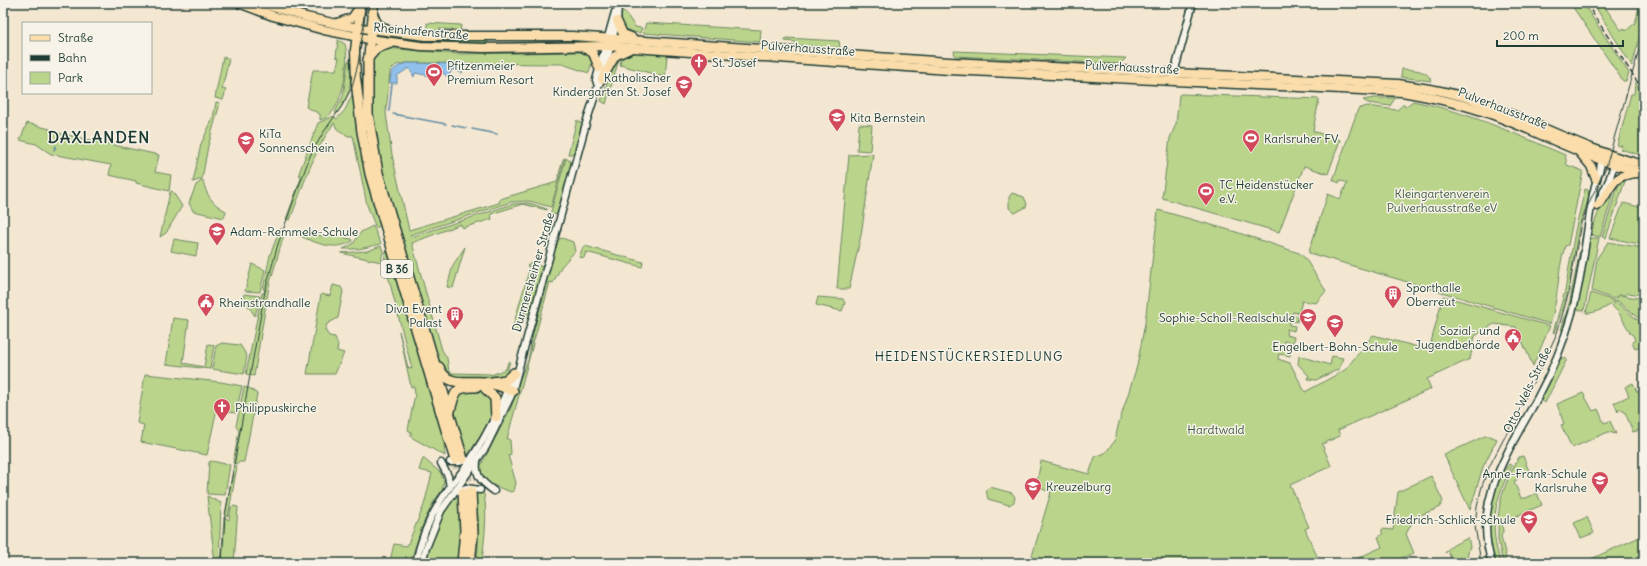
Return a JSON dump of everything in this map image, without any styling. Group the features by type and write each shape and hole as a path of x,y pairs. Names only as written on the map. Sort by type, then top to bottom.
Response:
{"highway":[{"name":"B 36","path":"368,60 367,103 370,130 378,173 449,414 456,460"},
{"name":"B 36","path":"356,81 362,132 370,174 456,460"},
{"path":"426,337 433,347 440,370 446,378 455,382 484,385 509,392"},
{"path":"449,414 452,399 458,391 504,380 514,373"},
{"path":"484,385 495,398 496,417"},
{"path":"462,563 471,491"},
{"path":"470,563 473,534 471,491"}],"main road":[{"name":"Rheinhafenstraße","path":"239,3 273,16 332,28 357,28 426,36 543,36 609,42"},
{"name":"Rheinhafenstraße","path":"259,3 356,37 397,43 462,48 568,46 609,42"},
{"name":"B 36","path":"368,60 374,3"},
{"path":"355,52 347,40 332,28 354,16 360,5"},
{"name":"B 36","path":"356,81 355,52 360,5"},
{"path":"372,12 377,23 391,33"},
{"path":"617,21 623,34 656,42"},
{"name":"Pulverhausstraße","path":"609,42 656,42 1386,90 1427,96 1489,114 1578,151 1603,156"},
{"name":"Pulverhausstraße","path":"609,42 633,48 949,70 1377,82 1433,89 1484,104 1644,173"},
{"path":"368,60 377,48 397,43"},
{"path":"568,46 588,49 596,57 599,68"},
{"path":"600,82 615,56 633,48"},
{"path":"1578,151 1591,166 1596,179"},
{"name":"Pulverhausstraße","path":"1615,161 1644,165"},
{"path":"1596,206 1618,178 1627,174 1644,173"}],"street":[{"path":"1173,77 1193,3"},
{"name":"Durmersheimer Straße","path":"600,82 596,80 617,21 619,4"},
{"name":"Durmersheimer Straße","path":"416,563 427,527 450,487 477,461 499,424 520,361 568,187 600,82 619,4"},
{"name":"Otto-Wels-Straße","path":"1492,563 1486,532 1488,498 1496,478 1544,385 1562,343 1577,294 1590,223 1596,179 1603,156"},
{"name":"Otto-Wels-Straße","path":"1590,223 1615,161"},
{"name":"Durmersheimer Straße","path":"422,563 433,528 496,417 509,392 514,373 520,361"},
{"path":"456,460 463,462 474,454"},
{"path":"477,461 478,477 494,491"},
{"path":"441,463 448,476 450,487"},
{"path":"451,496 463,489 471,491"}],"green space":[{"path":"1570,3 1583,3 1629,73 1626,81 1623,81"},
{"path":"1593,3 1602,3 1621,30 1624,28 1626,31 1635,23 1640,3 1644,3 1644,21 1632,66"},
{"path":"622,11 625,12 635,27 642,28 640,33 628,30 625,27 621,16"},
{"path":"427,23 461,25 460,33 456,30 439,29 441,33 433,33 427,30"},
{"path":"646,23 761,30 760,42 643,33"},
{"path":"377,36 420,40 490,40 486,43 437,44 377,38"},
{"path":"786,38 839,41 840,48 796,45 796,42 785,41"},
{"path":"338,40 345,44 346,51 347,60 344,82 338,103 333,111 320,120 320,114 306,107 313,70 336,70 339,58 336,57"},
{"path":"386,48 458,54 584,52 590,54 592,61 589,73 562,64 406,63 396,65 390,71 386,113 392,155 409,230 499,203 500,199 557,182 563,159 565,158 551,207 529,201 511,202 410,235 411,237 513,204 529,203 547,209 523,204 491,214 492,219 462,228 461,224 412,243 442,350 447,358 449,371 453,373 491,375 506,369 508,362 510,361 506,376 502,379 458,380 441,369 389,204 371,118 373,57 375,52"},
{"path":"631,51 669,54 667,56 665,77 620,65 621,60 619,59 606,104 601,101 615,61"},
{"path":"954,51 1126,58 1120,64 955,56"},
{"path":"223,57 229,59 222,89 226,90 223,100 215,98"},
{"path":"348,61 350,61 350,83 348,94 336,114 335,112 343,96"},
{"path":"1402,69 1423,72 1427,74 1431,81 1401,77"},
{"path":"1635,82 1644,97 1644,156 1620,149 1622,145 1617,146 1631,94 1634,94"},
{"path":"353,93 381,225 376,228 367,205 353,136 348,136 337,129 334,123 314,158 290,220 286,219 301,178 299,173 318,123 334,116 337,119 345,110"},
{"name":"Karlsruher FV","path":"1179,95 1319,99 1313,131 1340,140 1328,174 1304,166 1279,232 1162,198 1170,138 1176,124"},
{"path":"1374,98 1395,98 1390,106 1368,103 1363,100"},
{"name":"Kleingartenverein Pulverhausstraße eV","path":"1413,101 1453,111 1509,131 1565,155 1567,165 1583,171 1568,245 1565,246 1562,256 1555,304 1550,324 1309,253 1328,194 1340,199 1347,183 1340,180 1339,183 1333,180 1358,109 1367,106 1397,110 1404,104 1405,107"},
{"path":"216,102 220,103 208,146 202,179 193,182 201,144 213,118"},
{"path":"577,120 582,124 575,151 572,154 568,154"},
{"path":"27,123 50,129 49,131 159,155 155,172 171,175 169,191 109,175 111,165 51,154 36,144 20,140"},
{"path":"859,124 872,125 870,151 857,150"},
{"path":"873,154 861,235 849,289 837,289 849,155"},
{"path":"566,158 571,164 557,214 550,215"},
{"path":"203,180 210,198 213,202 226,211 224,218 193,211 189,203 196,185"},
{"path":"1625,181 1606,238 1602,237 1618,186 1620,182"},
{"path":"1617,182 1600,237 1592,235 1593,226 1598,213"},
{"path":"1585,189 1588,190 1589,198 1579,226 1568,292 1554,333 1553,332 1565,291 1575,231"},
{"path":"172,191 182,206 166,233 160,237 170,192"},
{"path":"1012,193 1024,197 1027,204 1026,207 1015,213 1009,208 1009,197"},
{"path":"1623,203 1644,208 1644,245 1610,238"},
{"name":"Hardtwald","path":"1158,210 1233,231 1299,253 1305,258 1326,291 1316,303 1302,301 1299,313 1293,312 1292,315 1298,317 1297,322 1290,320 1289,325 1295,326 1294,331 1287,329 1286,335 1294,337 1293,343 1284,341 1282,347 1291,349 1290,356 1279,354 1278,359 1290,363 1305,392 1345,370 1373,335 1429,350 1443,296 1550,326 1533,366 1516,327 1494,324 1475,336 1470,359 1427,379 1431,389 1338,430 1340,436 1322,444 1331,466 1290,485 1309,527 1305,529 1320,563 1030,563 1051,492 1036,487 1041,461 1089,474 1095,457 1105,453 1115,441 1118,426 1137,366 1145,323"},
{"path":"1587,215 1579,269 1564,331 1561,330 1570,300"},
{"path":"373,226 381,244 359,249 343,249 353,244 361,232"},
{"path":"280,229 282,229 281,234 284,235 269,286 254,376 246,374 262,293 264,293 265,290 263,289 270,255"},
{"path":"293,230 327,237 327,234 352,239 353,241 338,246 330,246 293,233"},
{"path":"562,238 573,242 575,251 561,267 553,283 550,282 507,439 510,440 511,454 508,455 516,483 514,491 511,492 487,483 480,473 480,467 511,408 528,360 534,330 548,282 540,306 531,341 529,340 557,240"},
{"path":"1590,238 1599,238 1584,311 1576,309"},
{"path":"174,239 198,243 196,256 171,251"},
{"path":"1608,242 1644,248 1644,295 1627,293 1626,295 1620,295 1613,299 1592,291 1597,258"},
{"path":"381,246 383,251 381,262 341,253 367,251"},
{"path":"585,246 643,262 642,267 586,252 584,258 579,257 583,247"},
{"path":"465,247 453,288 447,287 453,265"},
{"path":"386,251 445,442 445,456 411,437 411,432 408,430 415,394 414,387 411,387 399,331 408,368 412,369 384,260"},
{"path":"531,263 536,265 518,332 512,330 530,267 527,266"},
{"path":"252,264 265,270 260,292 245,291"},
{"path":"537,265 543,267 531,308 522,324"},
{"path":"333,285 341,287 343,291 338,318 327,324 325,330 329,336 335,337 338,345 337,351 344,353 335,374 307,374 321,294 330,296"},
{"path":"1591,293 1614,301 1602,310 1586,313"},
{"path":"244,294 260,296 255,316 243,298"},
{"path":"1620,295 1644,299 1644,322 1615,299"},
{"path":"818,297 843,299 845,303 842,311 816,305"},
{"path":"1615,301 1644,325 1644,345 1635,348 1632,342 1635,340 1633,335 1619,313 1612,306"},
{"path":"173,318 189,320 183,363 204,367 208,344 214,345 210,369 166,364"},
{"path":"222,343 240,345 247,356 244,374 212,369 216,346"},
{"path":"1299,356 1330,365 1332,356 1343,358 1339,369 1316,380 1308,379 1309,376 1298,364"},
{"path":"1558,359 1567,359 1545,403 1540,400"},
{"path":"145,374 221,382 242,386 236,413 220,411 216,413 207,455 141,442 144,425 137,423"},
{"path":"1633,383 1637,392 1644,390 1644,429 1633,432 1625,412 1619,409 1618,412 1614,403 1629,396 1625,387"},
{"path":"244,387 251,389 257,394 244,462 238,462 238,464 233,463 239,431 236,426"},
{"path":"470,389 487,392 495,407 483,432 467,456 453,410 456,396"},
{"path":"1583,393 1593,411 1598,409 1604,423 1610,421 1616,434 1608,432 1572,448 1561,425 1564,424 1557,404"},
{"path":"1485,436 1490,436 1497,439 1483,467 1470,510 1444,455"},
{"path":"1523,456 1529,471 1516,476 1517,480 1514,482 1521,498 1526,498 1537,493 1542,505 1502,522 1503,532 1501,536 1506,557 1503,563 1498,540 1498,521 1501,519 1498,520 1500,503 1511,472 1519,457"},
{"path":"423,458 441,473 444,482 442,490 433,503 423,524 410,563 390,561 394,544 407,546 424,505 432,473 419,470"},
{"path":"212,461 230,465 225,495 207,494 209,462"},
{"path":"1509,464 1512,466 1501,490 1495,513 1495,537 1501,563 1496,563 1492,554 1488,533 1490,502 1497,483"},
{"path":"234,465 237,466 228,517 225,515"},
{"path":"1431,476 1443,501 1439,508 1415,517 1406,534 1414,553 1390,563 1347,563 1382,547 1378,537 1382,535 1382,529 1393,530 1398,492"},
{"path":"990,487 1012,493 1015,497 1014,502 1009,505 988,499 986,490"},
{"path":"475,492 484,494 486,511 482,563 477,563 478,528"},
{"path":"207,496 221,503 219,563 215,563"},
{"path":"458,497 460,537 457,563 424,563 442,517 452,501"},
{"path":"231,507 238,507 234,563 221,563 224,517 229,520"},
{"path":"1587,517 1594,533 1581,538 1574,523"},
{"path":"1644,535 1644,563 1591,559"},
{"path":"1468,538 1470,546 1465,563 1449,563 1451,559 1448,551 1445,553 1447,550 1455,544"}],"water":[{"path":"407,63 465,64 462,73 452,69 448,78 441,71 437,73 436,77 415,73 414,77 409,68 397,76 397,83 390,83 392,72 399,66"}],"waterway":[{"path":"389,111 392,84"},
{"path":"393,114 446,124"},
{"path":"452,125 466,128"},
{"path":"472,129 497,134"},
{"path":"54,150 56,146"}],"tunnel":[{"path":"463,459 471,491"},
{"path":"455,460 461,482"}],"tram line":[{"path":"222,563 225,516 265,291 278,244 310,156 323,133 342,106 352,87 358,64 367,3"},
{"path":"1481,563 1475,526 1477,507 1482,486 1489,467 1541,368 1557,333 1568,295 1581,223 1606,167 1644,32"}],"railway":[{"path":"1586,3 1644,92"}],"place":[{"name":"St. Josef","path":"699,77"},
{"name":"Pfitzenmeier Premium Resort","path":"434,87"},
{"name":"Katholischer Kindergarten St. Josef","path":"684,99"},
{"name":"Kita Bernstein","path":"837,132"},
{"name":"Karlsruher FV","path":"1251,153"},
{"name":"KiTa Sonnenschein","path":"246,155"},
{"name":"TC Heidenstücker e.V.","path":"1206,206"},
{"name":"Adam-Remmele-Schule","path":"217,246"},
{"name":"Sporthalle Oberreut","path":"1393,309"},
{"name":"Rheinstrandhalle","path":"206,317"},
{"name":"Diva Event Palast","path":"455,330"},
{"name":"Sophie-Scholl-Realschule","path":"1308,332"},
{"name":"Engelbert-Bohn-Schule","path":"1335,338"},
{"name":"Sozial- und Jugendbehörde","path":"1513,352"},
{"name":"Philippuskirche","path":"222,422"},
{"name":"Anne-Frank-Schule Karlsruhe","path":"1600,495"},
{"name":"Kreuzelburg","path":"1033,501"},
{"name":"Friedrich-Schlick-Schule","path":"1529,534"}],"district":[{"name":"DAXLANDEN","path":"99,137"},
{"name":"HEIDENSTÜCKERSIEDLUNG","path":"969,356"}]}
